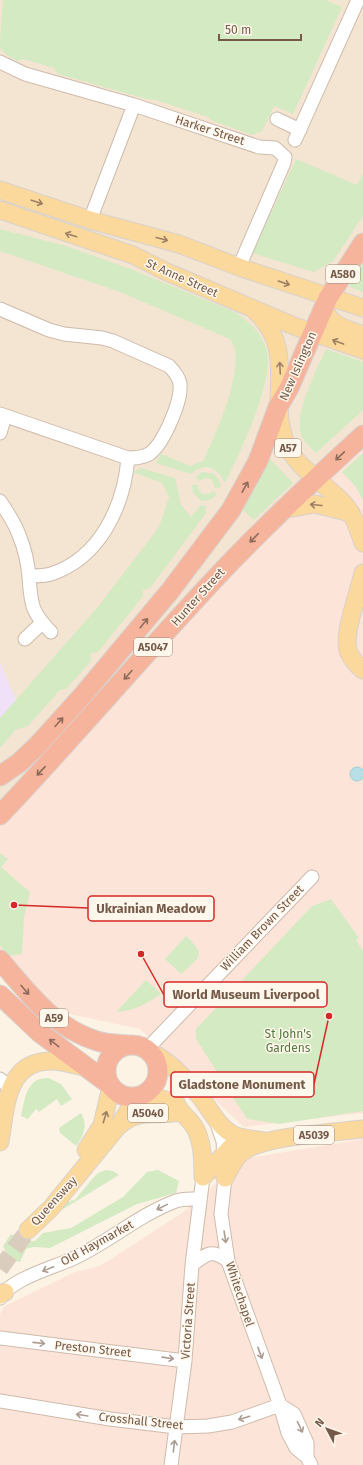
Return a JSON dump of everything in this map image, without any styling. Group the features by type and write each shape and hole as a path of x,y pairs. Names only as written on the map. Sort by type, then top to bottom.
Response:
{"highway":[{"name":"New Islington","path":"278,407 289,388 326,302 363,243"},
{"name":"Hunter Street","path":"0,776 19,764 83,695 140,628 218,528 250,478 278,407"},
{"name":"Hunter Street","path":"27,787 225,568 281,510 363,435"},
{"name":"A5047","path":"0,801 27,787"},
{"name":"A5047","path":"0,815 27,787"},
{"name":"A59","path":"0,960 35,1001 57,1021 98,1041 128,1045"},
{"name":"A59","path":"0,995 39,1032 110,1086"},
{"path":"128,1045 140,1046 148,1051 156,1063 157,1076 152,1087 140,1095 124,1096 110,1086 106,1068 110,1058 117,1050 128,1045"}],"main road":[{"path":"0,190 90,220 179,244 326,302 363,320"},
{"name":"St Anne Street","path":"0,210 134,255 167,272 252,308 363,350"},
{"path":"326,302 363,308"},
{"path":"326,302 328,318 334,323 363,335"},
{"path":"252,308 271,330 278,347 281,367 278,407"},
{"name":"New Islington","path":"278,407 282,433 289,449 298,461 341,500 351,513 363,543"},
{"path":"281,510 315,504 351,513"},
{"path":"363,573 348,633 348,651 363,670"},
{"path":"148,1051 167,1061 200,1096 215,1120"},
{"path":"0,1142 6,1084 19,1073 35,1063 56,1061 85,1067"},
{"name":"Queensway","path":"110,1086 107,1110 98,1133 45,1202 28,1230 51,1208 119,1125 140,1095"},
{"name":"A5040","path":"140,1095 152,1096 176,1103 180,1112 193,1124 197,1131 203,1163 203,1177"},
{"name":"A5040","path":"119,1125 131,1116 137,1114 152,1113 167,1115 180,1112"},
{"name":"A5039","path":"215,1120 235,1136 264,1141"},
{"name":"A5039","path":"225,1178 239,1155 244,1150 264,1141 363,1129"},
{"path":"203,1177 224,1154 243,1137"}],"street":[{"path":"277,119 298,135 358,0"},
{"name":"Harker Street","path":"0,62 25,74 134,105 259,147 275,148 285,157 239,267"},
{"path":"90,220 134,105"},
{"path":"0,308 49,330 64,334 102,338 113,341 169,366 176,373 180,384 180,398 159,442 150,453 141,458 128,458 3,415 0,433"},
{"path":"29,576 49,575 67,568 87,554 102,535 115,514 123,492 128,458"},
{"path":"0,500 12,519 20,536 29,576 29,594 36,615 46,628 25,639"},
{"name":"William Brown Street","path":"148,1051 312,877"},
{"path":"215,1120 223,1141 225,1178"},
{"name":"Victoria Street","path":"171,1465 185,1360 192,1265 203,1177"},
{"name":"Whitechapel","path":"225,1178 221,1214 228,1261 280,1405"},
{"name":"Old Haymarket","path":"2,1295 39,1272 73,1258 154,1211 177,1200 200,1199"},
{"path":"192,1265 206,1255 214,1253 220,1255 228,1261"},
{"name":"Preston Street","path":"0,1338 185,1360"},
{"name":"Crosshall Street","path":"0,1401 110,1419 176,1427 208,1426 232,1422 280,1405"},
{"path":"280,1405 294,1414 307,1443 309,1461"}],"shaded area":[{"path":"0,0 363,0 363,435 27,787 0,801"},
{"path":"363,435 363,1113 244,1127 140,1029 65,1013 0,961 0,801 27,787"},
{"path":"0,662 27,727 16,729 0,748"},
{"path":"363,1139 363,1465 0,1465 0,1315 3,1307 75,1272 100,1266 182,1213 244,1159"}],"green space":[{"path":"3,0 326,0 342,7 293,114 274,106 262,131 252,135 213,121 208,117 156,100 146,99 58,74 54,68 23,59 17,61 5,54 0,47"},
{"path":"296,159 357,185 363,173 363,216 333,261 314,272 252,253"},
{"path":"0,229 66,246 128,268 235,312 255,329 263,340 267,352 268,365 265,381 254,418 225,483 222,477 211,468 202,468 191,474 156,463 161,454 190,466 203,461 222,418 233,381 235,350 230,339 120,292 0,251"},
{"path":"363,253 363,292 352,288 346,278"},
{"path":"326,349 363,362 363,410 316,453 302,437 300,416 307,392"},
{"path":"363,453 363,500 355,486 342,472"},
{"path":"270,459 293,483 254,520 243,510"},
{"path":"141,468 175,478 181,505 191,517 201,505 206,506 206,513 150,588 143,590 143,596 98,652 91,653 91,661 66,689 60,690 27,727 16,729 0,748 0,718 97,608 159,527 169,497 162,483 133,472"},
{"path":"202,472 214,474 219,480 221,487 215,488 211,479 205,478 200,481 195,477"},
{"path":"192,485 198,485 198,489 202,494 208,494 214,491 217,495 210,500 201,501 193,493"},
{"path":"0,853 8,859 1,867 30,892 24,918 22,954 8,956 0,945"},
{"name":"St John's Gardens","path":"331,899 359,938 356,940 363,951 363,1111 279,1124 247,1119 196,1039 196,1029 312,906"},
{"path":"186,936 199,952 193,963 181,974 165,959"},
{"path":"146,980 161,994 140,1006 116,1012"},
{"path":"49,1078 61,1084 72,1099 61,1106 57,1099 39,1112 36,1109 28,1119 21,1116 26,1096 31,1085 35,1081"},
{"path":"81,1113 85,1126 83,1135 76,1146 60,1133 59,1128"},
{"path":"106,1170 113,1171 119,1175 60,1211 68,1201 74,1201 98,1173"},
{"path":"158,1170 179,1181 176,1193 137,1204 50,1248 33,1247 26,1249 20,1262 9,1259 3,1246 11,1234 25,1241 35,1241 43,1233 71,1228 123,1197 147,1172"}],"water":[{"path":"357,767 362,769 364,774 362,779 357,781 352,779 350,774 352,769"}],"tunnel":[{"path":"0,1269 28,1230"}],"place":[{"name":"Ukrainian Meadow","path":"14,905"},
{"name":"World Museum Liverpool","path":"141,954"},
{"name":"Gladstone Monument","path":"329,1016"}]}
